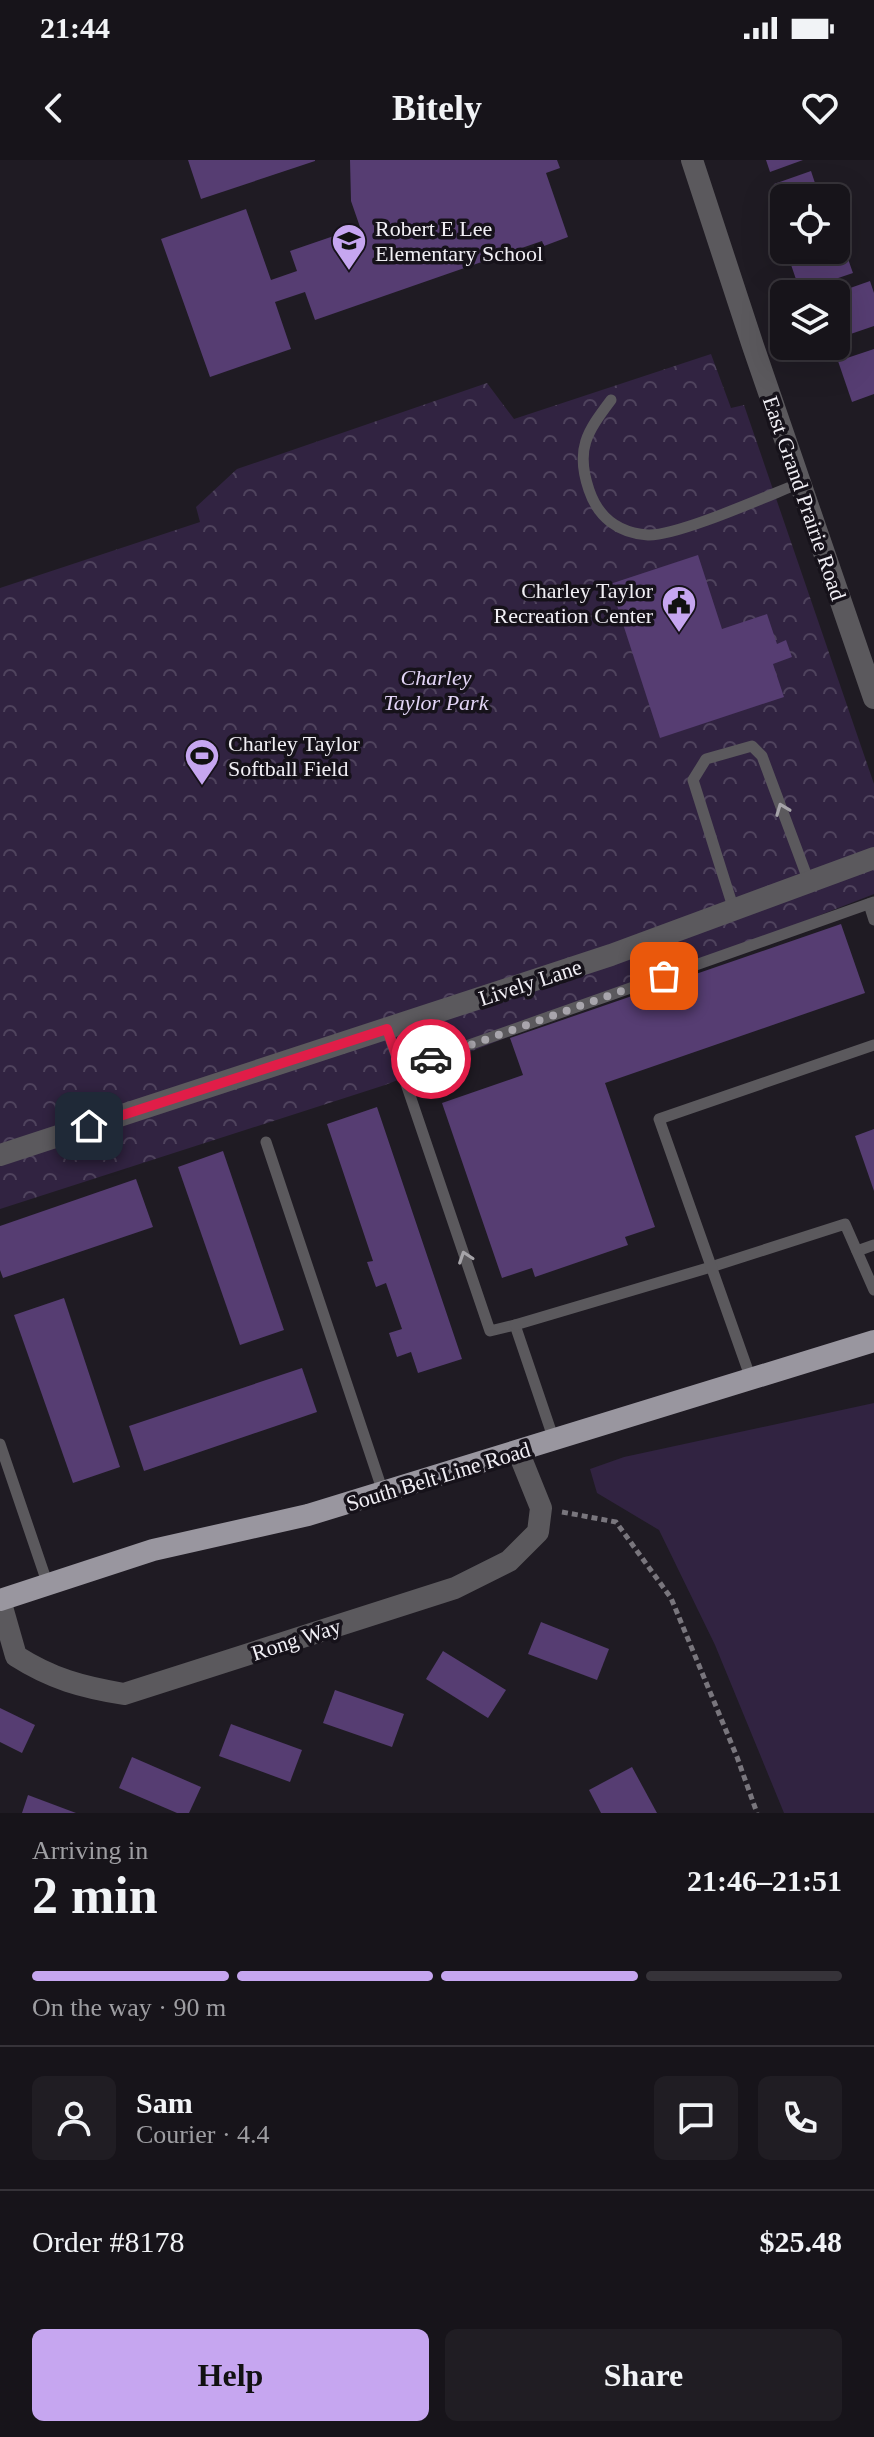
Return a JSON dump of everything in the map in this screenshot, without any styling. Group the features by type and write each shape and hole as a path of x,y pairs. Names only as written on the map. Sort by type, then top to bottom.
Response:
{"main road":[{"name":"South Belt Line Road","path":"0,1600 153,1550 308,1515 874,1341"}],"street":[{"name":"East Grand Prairie Road","path":"692,160 874,698"},
{"name":"Lively Lane","path":"0,1155 611,955 874,858"},
{"path":"518,1451 541,1508"},
{"name":"Rong Way","path":"0,1600 16,1656 46,1675 86,1688 124,1694 455,1588 509,1561 538,1532 541,1508"}],"lane":[{"path":"611,400 587,432 581,462 600,515 625,531 651,535 688,526 800,483"},
{"path":"734,910 693,780 706,759 752,746 762,756 809,882"},
{"path":"401,1069 871,903 874,920"},
{"path":"387,1029 490,1331 711,1267 845,1224 874,1290"},
{"path":"751,1379 659,1119 874,1045"},
{"path":"266,1142 383,1492"},
{"path":"857,1251 874,1245"},
{"path":"515,1325 555,1441"},
{"path":"0,1444 48,1585"}],"path":[{"path":"541,1508 616,1522 671,1598 757,1813"}],"green space":[{"name":"Charley Taylor Park","path":"711,354 731,408 744,405 874,784 874,894 385,1085 0,1209 0,588 200,522 196,507 237,469 487,383 514,419"},
{"path":"874,1403 874,1813 784,1813 715,1645 659,1530 597,1493 590,1469 624,1457"}],"building":[{"path":"188,160 315,160 315,161 201,199"},
{"path":"350,160 557,160 560,168 546,173 568,237 544,246 542,241 315,320 305,292 275,302 291,349 210,377 161,239 246,209 271,280 297,271 290,251 360,227 351,201"},
{"path":"766,160 803,160 770,172"},
{"path":"811,171 815,184 774,184"},
{"path":"791,264 850,264 853,273 832,280 796,280"},
{"path":"870,281 874,293 874,326 850,334 850,288"},
{"path":"874,349 874,394 852,402 838,361 850,360 850,357"},
{"path":"698,555 722,629 767,614 777,644 786,640 792,657 773,664 784,697 660,738 610,584"},
{"path":"841,924 865,993 605,1083 655,1227 625,1237 628,1245 535,1277 532,1268 502,1278 442,1103 523,1075 510,1038"},
{"path":"377,1107 462,1359 418,1373 411,1352 397,1357 389,1333 402,1329 386,1283 376,1287 367,1262 373,1261 327,1124"},
{"path":"874,1129 874,1191 855,1136"},
{"path":"223,1151 284,1330 240,1345 178,1167"},
{"path":"136,1179 153,1227 3,1278 0,1270 0,1226"},
{"path":"64,1298 120,1467 73,1483 14,1315"},
{"path":"302,1368 317,1412 144,1471 129,1426"},
{"path":"541,1622 609,1649 597,1680 528,1654"},
{"path":"443,1651 506,1690 488,1718 426,1679"},
{"path":"335,1690 404,1714 392,1747 323,1723"},
{"path":"0,1708 35,1725 22,1753 0,1742"},
{"path":"231,1724 302,1750 290,1782 219,1756"},
{"path":"132,1757 201,1787 189,1813 177,1813 119,1788"},
{"path":"632,1767 657,1813 601,1813 589,1790"},
{"path":"28,1795 76,1813 22,1813"}],"way so far":[{"path":"431,1059 664,976"}],"place":[{"name":"Robert E Lee Elementary School","path":"349,272"},
{"name":"Charley Taylor Recreation Center","path":"679,634"},
{"name":"Charley Taylor Softball Field","path":"202,787"}],"route":[{"path":"89,1126 387,1029 401,1069 431,1059"}]}
